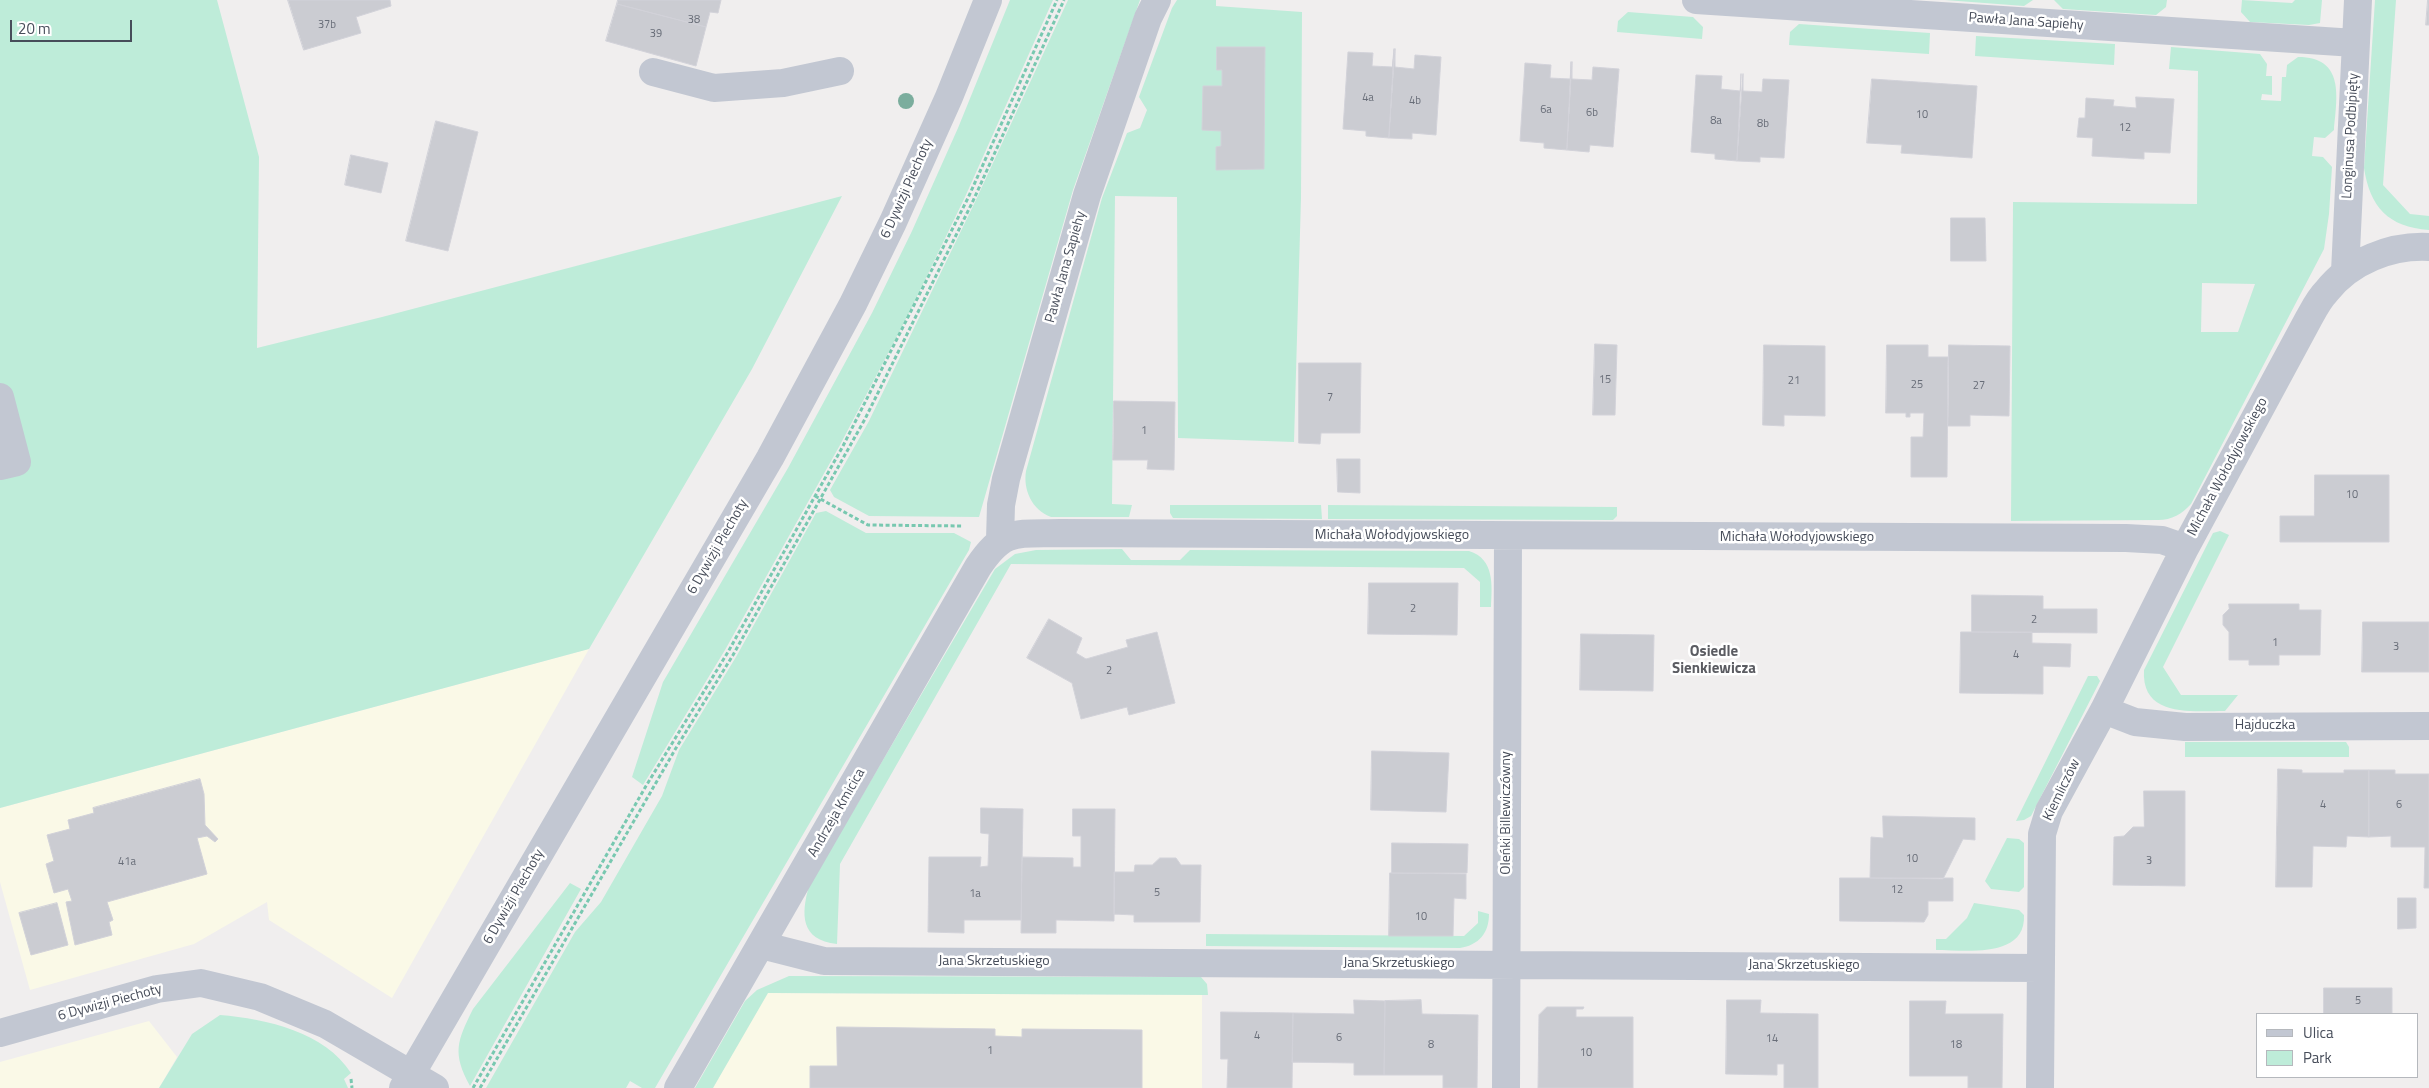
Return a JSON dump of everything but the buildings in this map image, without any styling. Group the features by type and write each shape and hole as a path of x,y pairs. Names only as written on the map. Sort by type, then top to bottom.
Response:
{"street":[{"name":"6 Dywizji Piechoty","path":"0,1033 157,989 201,983 260,997 325,1024 407,1082 770,458 844,321 893,222 949,97 988,0"},
{"name":"Pawła Jana Sapiehy","path":"1000,540 1001,505 1006,479 1087,195 1148,18 1157,0"},
{"name":"Pawła Jana Sapiehy","path":"1696,0 2355,42"},
{"name":"Longinusa Podbipięty","path":"2345,272 2358,0"},
{"path":"653,72 714,88 783,83 840,72"},
{"name":"Michała Wołodyjowskiego","path":"1000,540 1014,535 1044,533 1508,537 2126,538 2162,540 2185,548 2309,318 2326,292 2345,272 2368,258 2390,251 2429,247"},
{"path":"0,397 8,464"},
{"name":"Oleńki Billewiczówny","path":"1506,1088 1508,537"},
{"name":"Andrzeja Kmicica","path":"678,1088 978,568 1000,540"},
{"name":"Kiemliczów","path":"2040,1088 2042,834 2049,811 2104,710 2185,548"},
{"name":"Hajduczka","path":"2104,710 2136,722 2185,727 2429,726"},
{"name":"Jana Skrzetuskiego","path":"761,945 824,961 2040,968"},
{"path":"407,1082 434,1088"}],"path":[{"path":"473,1088 646,786 728,652 843,446 968,198 1057,0"},
{"path":"480,1088 676,748 733,655 865,419 973,201 1064,0"},
{"path":"815,496 868,525 977,526 1000,540"}],"shaded area":[{"path":"589,649 392,998 269,920 267,902 194,944 30,990 0,882 0,808"},
{"path":"767,993 1202,995 1202,1088 713,1088"},
{"path":"149,1021 177,1057 159,1088 0,1088 0,1062"}],"green space":[{"path":"0,0 217,0 259,157 257,348 842,196 752,369 589,649 0,808"},
{"path":"1010,0 1053,0 965,197 910,311 840,445 725,650 643,785 632,777 663,682 788,468 872,313 912,231 958,128"},
{"path":"1068,0 1140,0 1073,190 979,517 869,516 834,497 830,490 869,421 975,202"},
{"path":"1177,0 1216,0 1216,6 1302,12 1301,198 1294,442 1178,438 1177,197 1115,196 1112,504 1132,505 1129,517 1051,517 1039,510 1030,498 1026,485 1026,471 1102,198 1127,133 1140,128 1147,110 1139,97 1172,8"},
{"path":"1945,0 2033,0 2024,6"},
{"path":"2054,0 2167,0 2166,7 2156,15 2063,9"},
{"path":"2242,0 2292,3 2295,0 2322,0 2320,23 2309,25 2250,22 2241,12"},
{"path":"2375,0 2396,0 2383,185 2410,214 2429,216 2429,230 2402,225 2392,219 2376,204 2367,182 2364,168"},
{"path":"1628,12 1693,17 1703,27 1702,39 1617,32 1618,21"},
{"path":"1799,24 1930,33 1929,54 1789,45 1790,32"},
{"path":"1976,36 2115,44 2114,65 1975,56"},
{"path":"2171,47 2260,54 2267,64 2266,76 2272,76 2272,95 2262,94 2261,100 2281,101 2282,77 2286,77 2287,65 2298,57 2313,59 2324,64 2331,71 2335,81 2336,92 2334,130 2325,138 2314,137 2312,156 2323,157 2332,167 2329,214 2324,249 2191,504 2184,511 2172,518 2163,520 2011,521 2013,202 2197,204 2198,71 2169,69","holes":["2202,283 2255,284 2238,332 2201,332"]},
{"path":"1170,505 1321,505 1322,519 1173,518 1170,513"},
{"path":"1328,505 1617,507 1617,516 1613,520 1328,519"},
{"path":"826,511 866,533 954,533 971,542 969,550 655,1088 642,1088 630,1081 626,1088 486,1088 575,932 601,902 662,796 679,750 736,657 816,513"},
{"path":"2220,531 2229,535 2163,667 2181,695 2238,695 2225,711 2185,711 2171,708 2160,704 2151,697 2145,686 2144,670 2213,533"},
{"path":"1122,549 1131,560 1180,560 1190,550 1469,551 1484,560 1488,567 1492,591 1491,607 1480,607 1480,582 1464,568 1011,564 840,864 837,944 825,942 816,937 806,924 805,906 809,886 995,569 1015,554 1036,550"},
{"path":"2088,676 2097,676 2100,681 2031,816 2024,820 2016,821"},
{"path":"2185,742 2346,742 2349,747 2349,757 2185,757"},
{"path":"2007,838 2019,839 2024,843 2024,887 2019,892 1991,889 1985,881"},
{"path":"570,883 581,889 470,1086 461,1065 459,1047 463,1030 473,1009"},
{"path":"1974,903 2019,910 2024,915 2022,929 2015,939 2005,945 1992,949 1977,951 1936,950 1936,939 1946,939 1967,918"},
{"path":"1478,911 1489,914 1489,921 1485,932 1478,941 1460,948 1206,946 1206,934 1464,936 1478,923"},
{"path":"789,976 1201,977 1207,984 1208,995 768,993 713,1088 695,1088 745,1001 757,990"},
{"path":"220,1015 275,1024 311,1038 326,1047 340,1059 351,1073 344,1079 348,1088 159,1088 192,1034"}],"district":[{"name":"Osiedle Sienkiewicza","path":"1714,660"}]}
